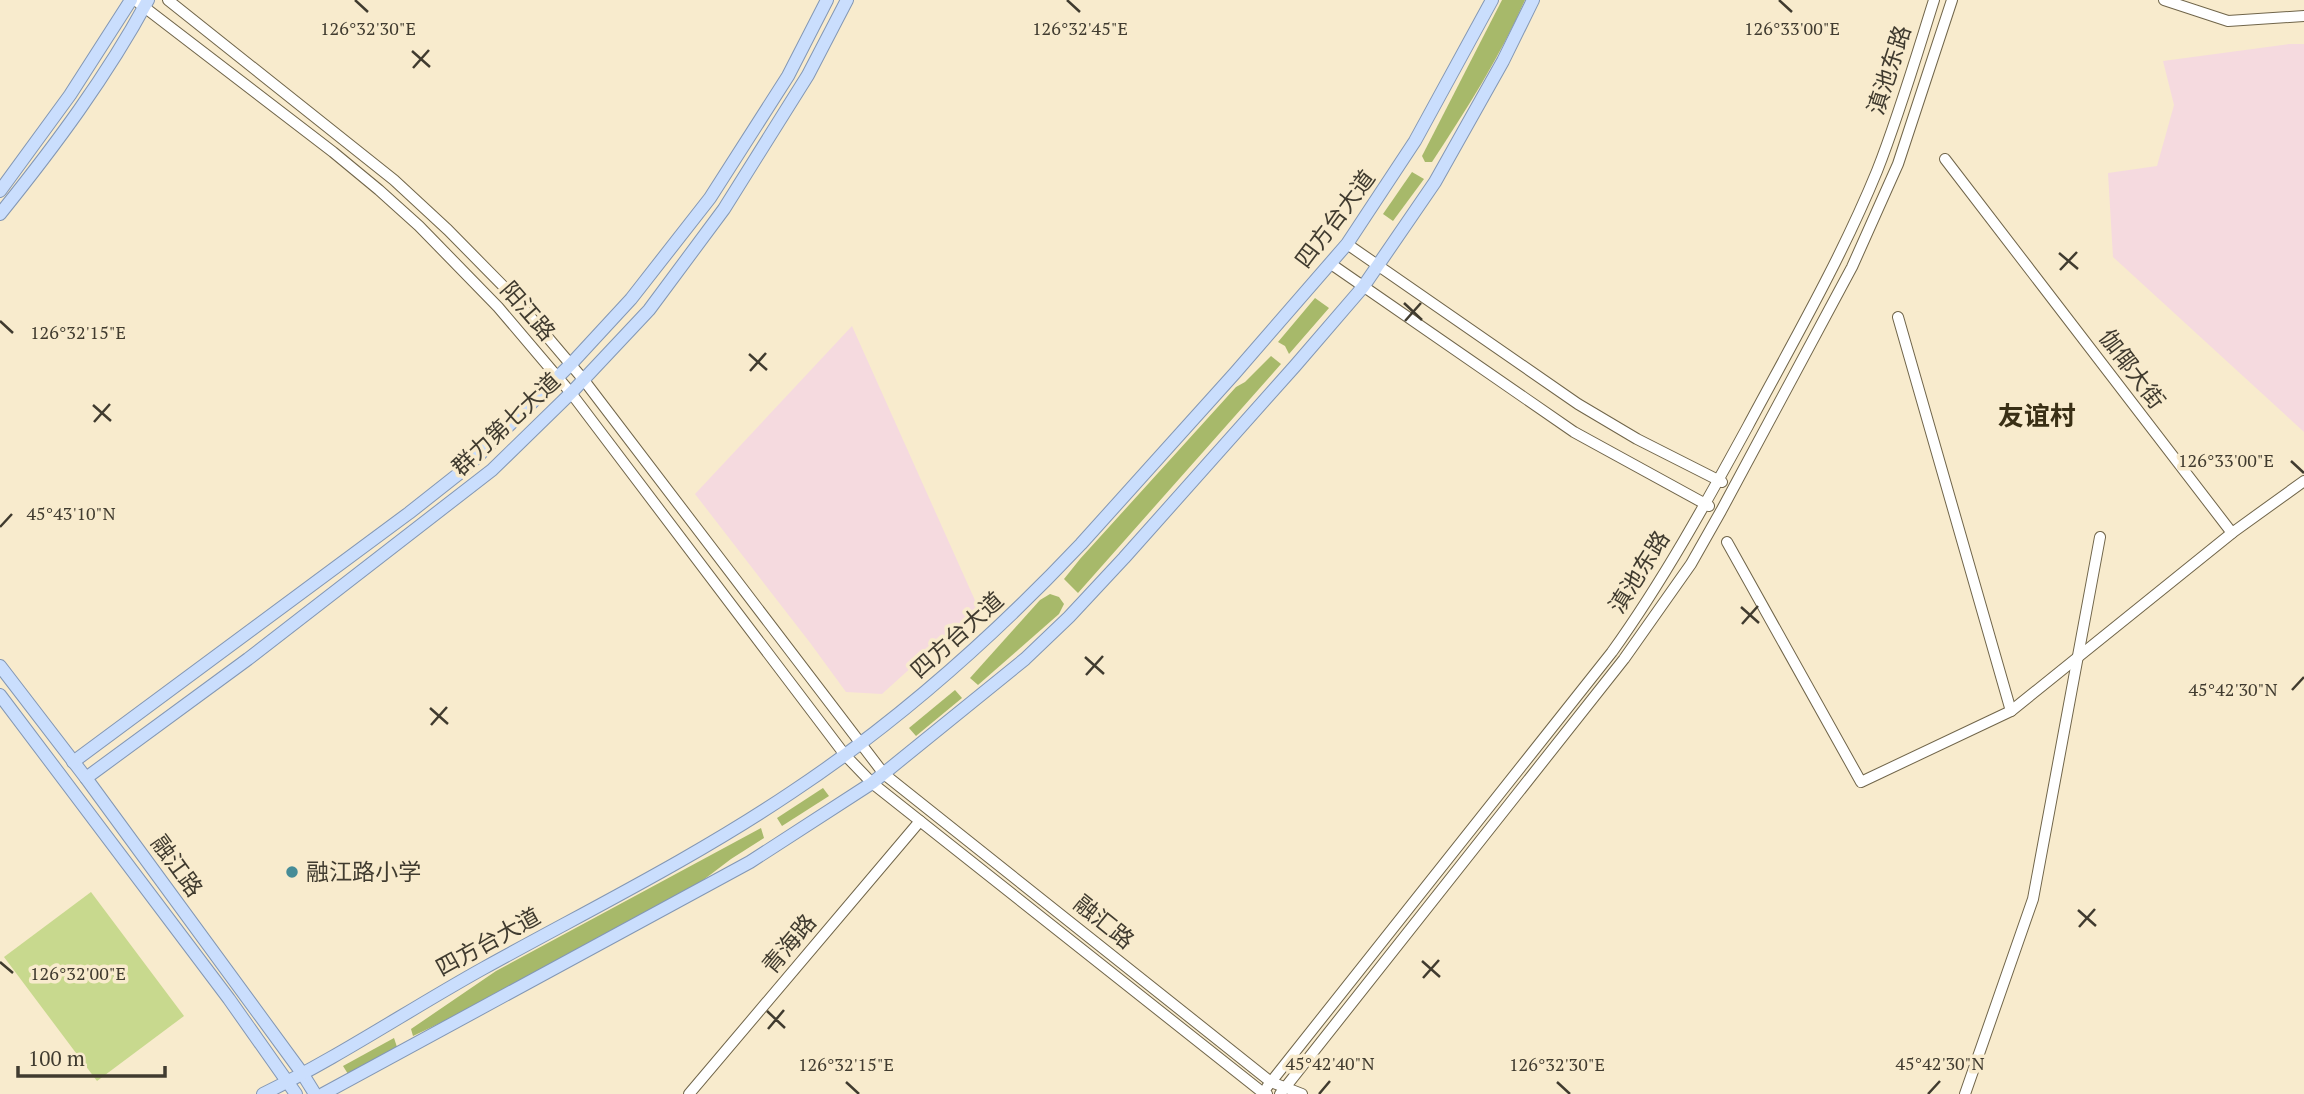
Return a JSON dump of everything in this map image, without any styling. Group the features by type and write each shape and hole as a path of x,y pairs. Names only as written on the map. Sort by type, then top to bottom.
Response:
{"main road":[{"name":"群力第七大道","path":"73,762 466,468 570,364 631,299 710,198 788,76 827,0"},
{"name":"群力第七大道","path":"86,778 248,659 492,470 571,393 649,310 724,209 808,75 847,0"},
{"name":"四方台大道","path":"263,1094 725,835 860,745 951,672 1038,589 1331,264 1415,141 1492,0"},
{"path":"324,1094 750,862 872,783 1025,659 1069,617 1133,548 1363,287 1435,182 1465,132 1533,0"},
{"path":"0,191 140,2"},
{"path":"0,214 95,86 140,2"},
{"name":"融江路","path":"0,666 86,778 315,1094"},
{"name":"融江路","path":"0,695 229,999 296,1094"}],"street":[{"name":"阳江路","path":"168,0 363,153 419,202 511,295 583,379 884,774"},
{"name":"滇池东路","path":"1263,1093 1637,617 1706,504 1790,349 1857,214 1877,171 1934,0"},
{"name":"滇池东路","path":"1282,1091 1625,659 1691,564 1828,313 1871,225 1898,164 1952,0"},
{"path":"2164,0 2228,21 2304,16"},
{"name":"阳江路","path":"140,2 379,190 419,226 498,307 571,393 845,755 872,783"},
{"name":"伽倻大街","path":"1945,159 2232,533"},
{"path":"1347,244 1578,404 1637,439 1734,488"},
{"path":"1331,264 1574,432 1721,512"},
{"path":"1898,317 2011,711"},
{"path":"1727,542 1861,782 2011,711 2232,533 2304,481"},
{"path":"1965,1094 2034,899 2100,537"},
{"name":"融汇路","path":"884,774 1270,1082 1282,1091 1302,1094"},
{"name":"融汇路","path":"872,783 1263,1093"},
{"name":"青海路","path":"689,1094 920,821"}],"shaded area":[{"path":"2304,44 2304,432 2113,257 2108,173 2157,166 2174,105 2163,61"},
{"path":"852,326 978,607 882,694 846,692 695,494"}],"green space":[{"path":"1502,0 1525,0 1494,63 1470,103 1432,162 1425,162 1422,156"},
{"path":"1412,172 1424,179 1393,221 1383,214"},
{"path":"1315,298 1329,308 1289,354 1285,346 1278,342"},
{"path":"1271,356 1281,364 1078,593 1064,579 1080,559 1236,387 1245,382"},
{"path":"1050,594 1059,597 1064,604 1059,614 978,685 970,678 1040,600"},
{"path":"955,690 962,698 916,736 909,728"},
{"path":"823,788 829,796 782,826 777,818"},
{"path":"761,828 764,838 702,881 478,1005 413,1036 411,1029 496,971"},
{"path":"91,892 184,1016 97,1081 4,957"},
{"path":"394,1038 397,1047 348,1074 343,1066"}],"place":[{"name":"融江路小学","path":"292,872"}],"district":[{"name":"友谊村","path":"2037,416"}]}
